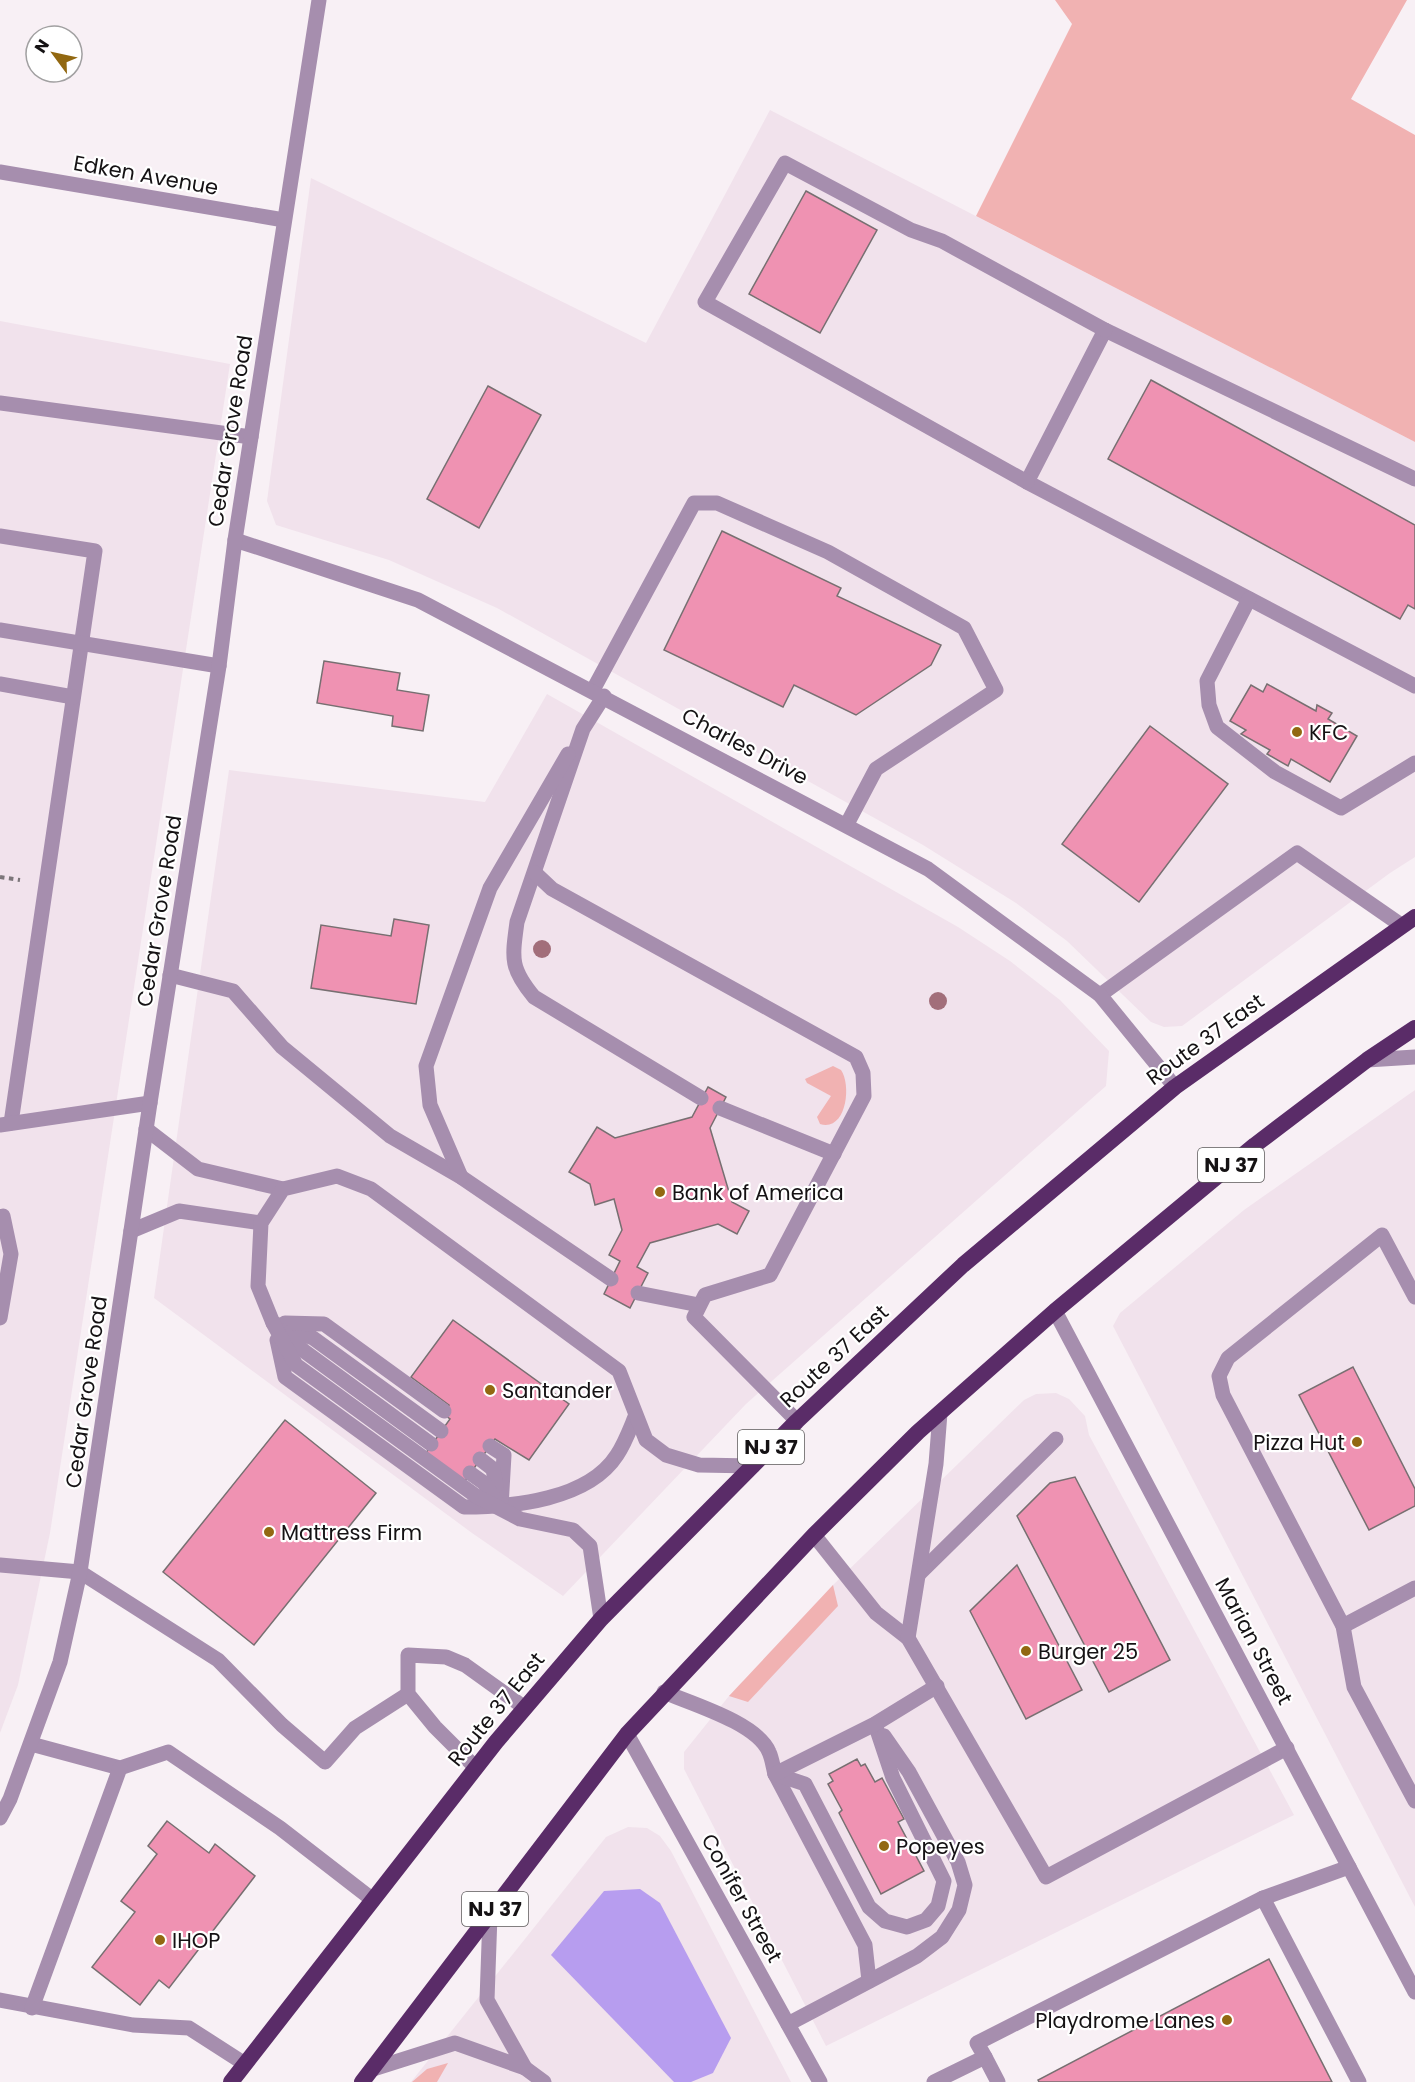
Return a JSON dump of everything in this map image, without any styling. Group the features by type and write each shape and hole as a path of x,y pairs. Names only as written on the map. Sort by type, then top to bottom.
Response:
{"highway":[{"name":"Route 37 East","path":"231,2082 476,1768 601,1619 797,1421 963,1265 1175,1087 1408,921"},
{"name":"NJ 37","path":"362,2082 627,1734 814,1535 940,1413 1055,1311 1255,1145 1367,1060 1415,1028"}],"street":[{"name":"Cedar Grove Road","path":"0,1818 10,1799 60,1662 80,1572 150,1102 219,666 250,437 319,0"},
{"path":"1415,479 1105,330 942,241 911,230 785,163 705,302 1027,482 1415,686"},
{"name":"Edken Avenue","path":"0,172 284,220"},
{"path":"1027,482 1105,330"},
{"path":"0,403 250,437"},
{"path":"701,1098 534,997 517,976 513,952 517,922 583,729 694,503 717,503 828,552 964,628 996,690 876,769 847,824"},
{"path":"0,536 95,551 6,1124 150,1102"},
{"name":"Charles Drive","path":"235,540 418,600 599,693 928,869 1101,995 1175,1087"},
{"path":"1249,598 1207,681 1209,705 1217,727 1275,772 1341,808 1415,763"},
{"path":"0,630 219,666"},
{"path":"0,684 73,697"},
{"path":"461,1177 430,1105 426,1066 490,888 583,729"},
{"path":"1101,995 1297,853 1408,921"},
{"path":"535,873 552,890 856,1057 863,1073 864,1096 770,1275 705,1295 694,1317 797,1421"},
{"path":"170,975 233,991 282,1047 390,1136 461,1177 611,1278"},
{"path":"1367,1060 1415,1057"},
{"path":"720,1108 834,1154"},
{"path":"146,1129 198,1169 283,1189 337,1176 371,1190 619,1371 646,1440 666,1455 699,1465 753,1466"},
{"path":"283,1189 261,1223 258,1286 273,1323 285,1377 464,1507 501,1507 543,1500 584,1483 601,1472 617,1456 636,1417"},
{"path":"131,1231 178,1211 261,1223"},
{"path":"0,1217 3,1216 11,1254 0,1318"},
{"path":"1415,1297 1382,1235 1228,1358 1219,1376 1223,1395 1343,1626 1354,1687 1415,1802"},
{"path":"638,1293 699,1305"},
{"name":"Marian Street","path":"1055,1311 1415,1992"},
{"path":"273,1323 324,1324 444,1412"},
{"path":"273,1323 313,1338 441,1431"},
{"path":"273,1323 304,1352 431,1444"},
{"path":"908,1638 936,1464 940,1413"},
{"path":"919,1574 1056,1439"},
{"path":"490,1446 504,1455 501,1507"},
{"path":"480,1459 493,1469 501,1507"},
{"path":"470,1473 484,1483 501,1507 520,1519 573,1530 590,1546 601,1619"},
{"path":"814,1535 876,1613 908,1638 1046,1876 1287,1748"},
{"path":"0,1565 80,1572 218,1660 282,1725 325,1762 355,1728 408,1694"},
{"path":"1343,1626 1415,1588"},
{"path":"476,1768 435,1727 408,1694 408,1655 446,1657 465,1665 525,1708"},
{"path":"775,1774 875,1724 937,1686"},
{"path":"664,1692 735,1722 757,1736 769,1750 775,1774 865,1945 869,1980"},
{"path":"775,1774 805,1784 869,1907 885,1921 907,1927 926,1920 938,1906 944,1881 893,1778 875,1724"},
{"path":"788,2024 917,1956 942,1936 958,1911 965,1885 958,1862 909,1772 875,1724"},
{"name":"Conifer Street","path":"627,1734 820,2082"},
{"path":"31,1743 120,1768 168,1752 280,1828 373,1900"},
{"path":"32,2008 120,1768"},
{"path":"998,2082 977,2043 1263,1898 1349,1866"},
{"path":"1263,1898 1359,2082"},
{"path":"490,1915 487,2000 525,2068"},
{"path":"0,2000 32,2008 134,2025 189,2028 244,2064"},
{"path":"373,2068 455,2043 525,2068 544,2082"},
{"path":"934,2082 985,2057"}],"path":[{"path":"0,877 28,881"}],"shaded area":[{"path":"1055,0 1407,0 1351,99 1415,135 1415,442 976,216 1072,24"},
{"path":"770,110 1415,442 1415,857 1182,1026 1164,1027 1151,1022 1067,941 1016,903 923,845 497,608 389,560 276,525 267,501 311,178 646,343"},
{"path":"0,321 230,364 50,1533 18,1685 0,1733"},
{"path":"547,694 958,927 1010,961 1060,1000 1109,1051 1106,1086 746,1404 563,1596 472,1533 154,1298 229,770 485,802"},
{"path":"833,1066 841,1070 844,1077 846,1096 844,1106 836,1121 829,1125 820,1124 817,1117 831,1096 807,1083 805,1079"},
{"path":"1415,1090 1415,1907 1113,1326 1120,1313 1244,1210"},
{"path":"1056,1393 1069,1399 1085,1416 1089,1435 1294,1815 826,2046 684,1769 684,1752 729,1696 833,1585 1024,1400 1036,1394"},
{"path":"833,1585 838,1606 748,1702 729,1696"},
{"path":"628,1827 647,1828 660,1836 671,1851 791,2082 411,2082 606,1837"},
{"path":"640,1889 660,1903 731,2038 713,2073 691,2082 674,2082 551,1955 604,1891"},
{"path":"448,2063 437,2082 412,2082 427,2069"}],"building":[{"path":"806,191 877,230 820,333 749,294"},
{"path":"1151,380 1415,525 1415,609 1408,605 1400,619 1108,459"},
{"path":"488,386 541,415 479,528 427,499"},
{"path":"722,531 841,588 837,596 941,645 931,665 856,715 794,685 783,707 664,650"},
{"path":"324,661 400,673 397,690 429,695 423,731 392,726 393,716 317,703"},
{"name":"KFC","path":"1267,684 1316,711 1317,705 1332,713 1328,719 1357,736 1330,782 1291,759 1288,766 1267,754 1270,750 1241,734 1246,730 1230,721 1251,685 1263,692"},
{"path":"1150,726 1228,784 1139,902 1062,844"},
{"path":"394,919 429,925 416,1004 311,988 321,925 391,936"},
{"name":"Bank of America","path":"708,1087 726,1097 710,1128 732,1202 749,1211 737,1234 718,1224 650,1243 637,1267 648,1273 630,1308 604,1294 620,1261 609,1255 622,1230 614,1199 595,1205 590,1184 569,1172 597,1127 615,1138 692,1117"},
{"name":"Santander","path":"453,1320 569,1404 529,1460 495,1439 462,1485 423,1457 450,1419 442,1413 449,1405 411,1377"},
{"name":"Pizza Hut","path":"1353,1367 1415,1489 1415,1506 1369,1530 1299,1395"},
{"name":"Mattress Firm","path":"285,1420 376,1493 254,1645 163,1572"},
{"path":"1075,1477 1170,1660 1109,1692 1017,1516 1050,1483"},
{"name":"Burger 25","path":"1017,1565 1082,1690 1026,1719 970,1611"},
{"name":"Popeyes","path":"857,1759 861,1766 865,1764 875,1782 882,1778 904,1819 898,1822 924,1871 881,1894 839,1813 842,1810 828,1784 833,1781 829,1774"},
{"name":"IHOP","path":"167,1821 209,1853 215,1844 255,1876 169,1988 159,1980 140,2005 92,1967 135,1912 121,1901 157,1854 148,1846"},
{"name":"Playdrome Lanes","path":"1269,1959 1332,2082 1039,2082 1038,2080"}],"place":[{"name":"KFC","path":"1297,732"},
{"name":"Bank of America","path":"660,1192"},
{"name":"Santander","path":"490,1390"},
{"name":"Pizza Hut","path":"1357,1442"},
{"name":"Mattress Firm","path":"269,1532"},
{"name":"Burger 25","path":"1026,1651"},
{"name":"Popeyes","path":"884,1846"},
{"name":"IHOP","path":"160,1940"},
{"name":"Playdrome Lanes","path":"1227,2020"}]}
